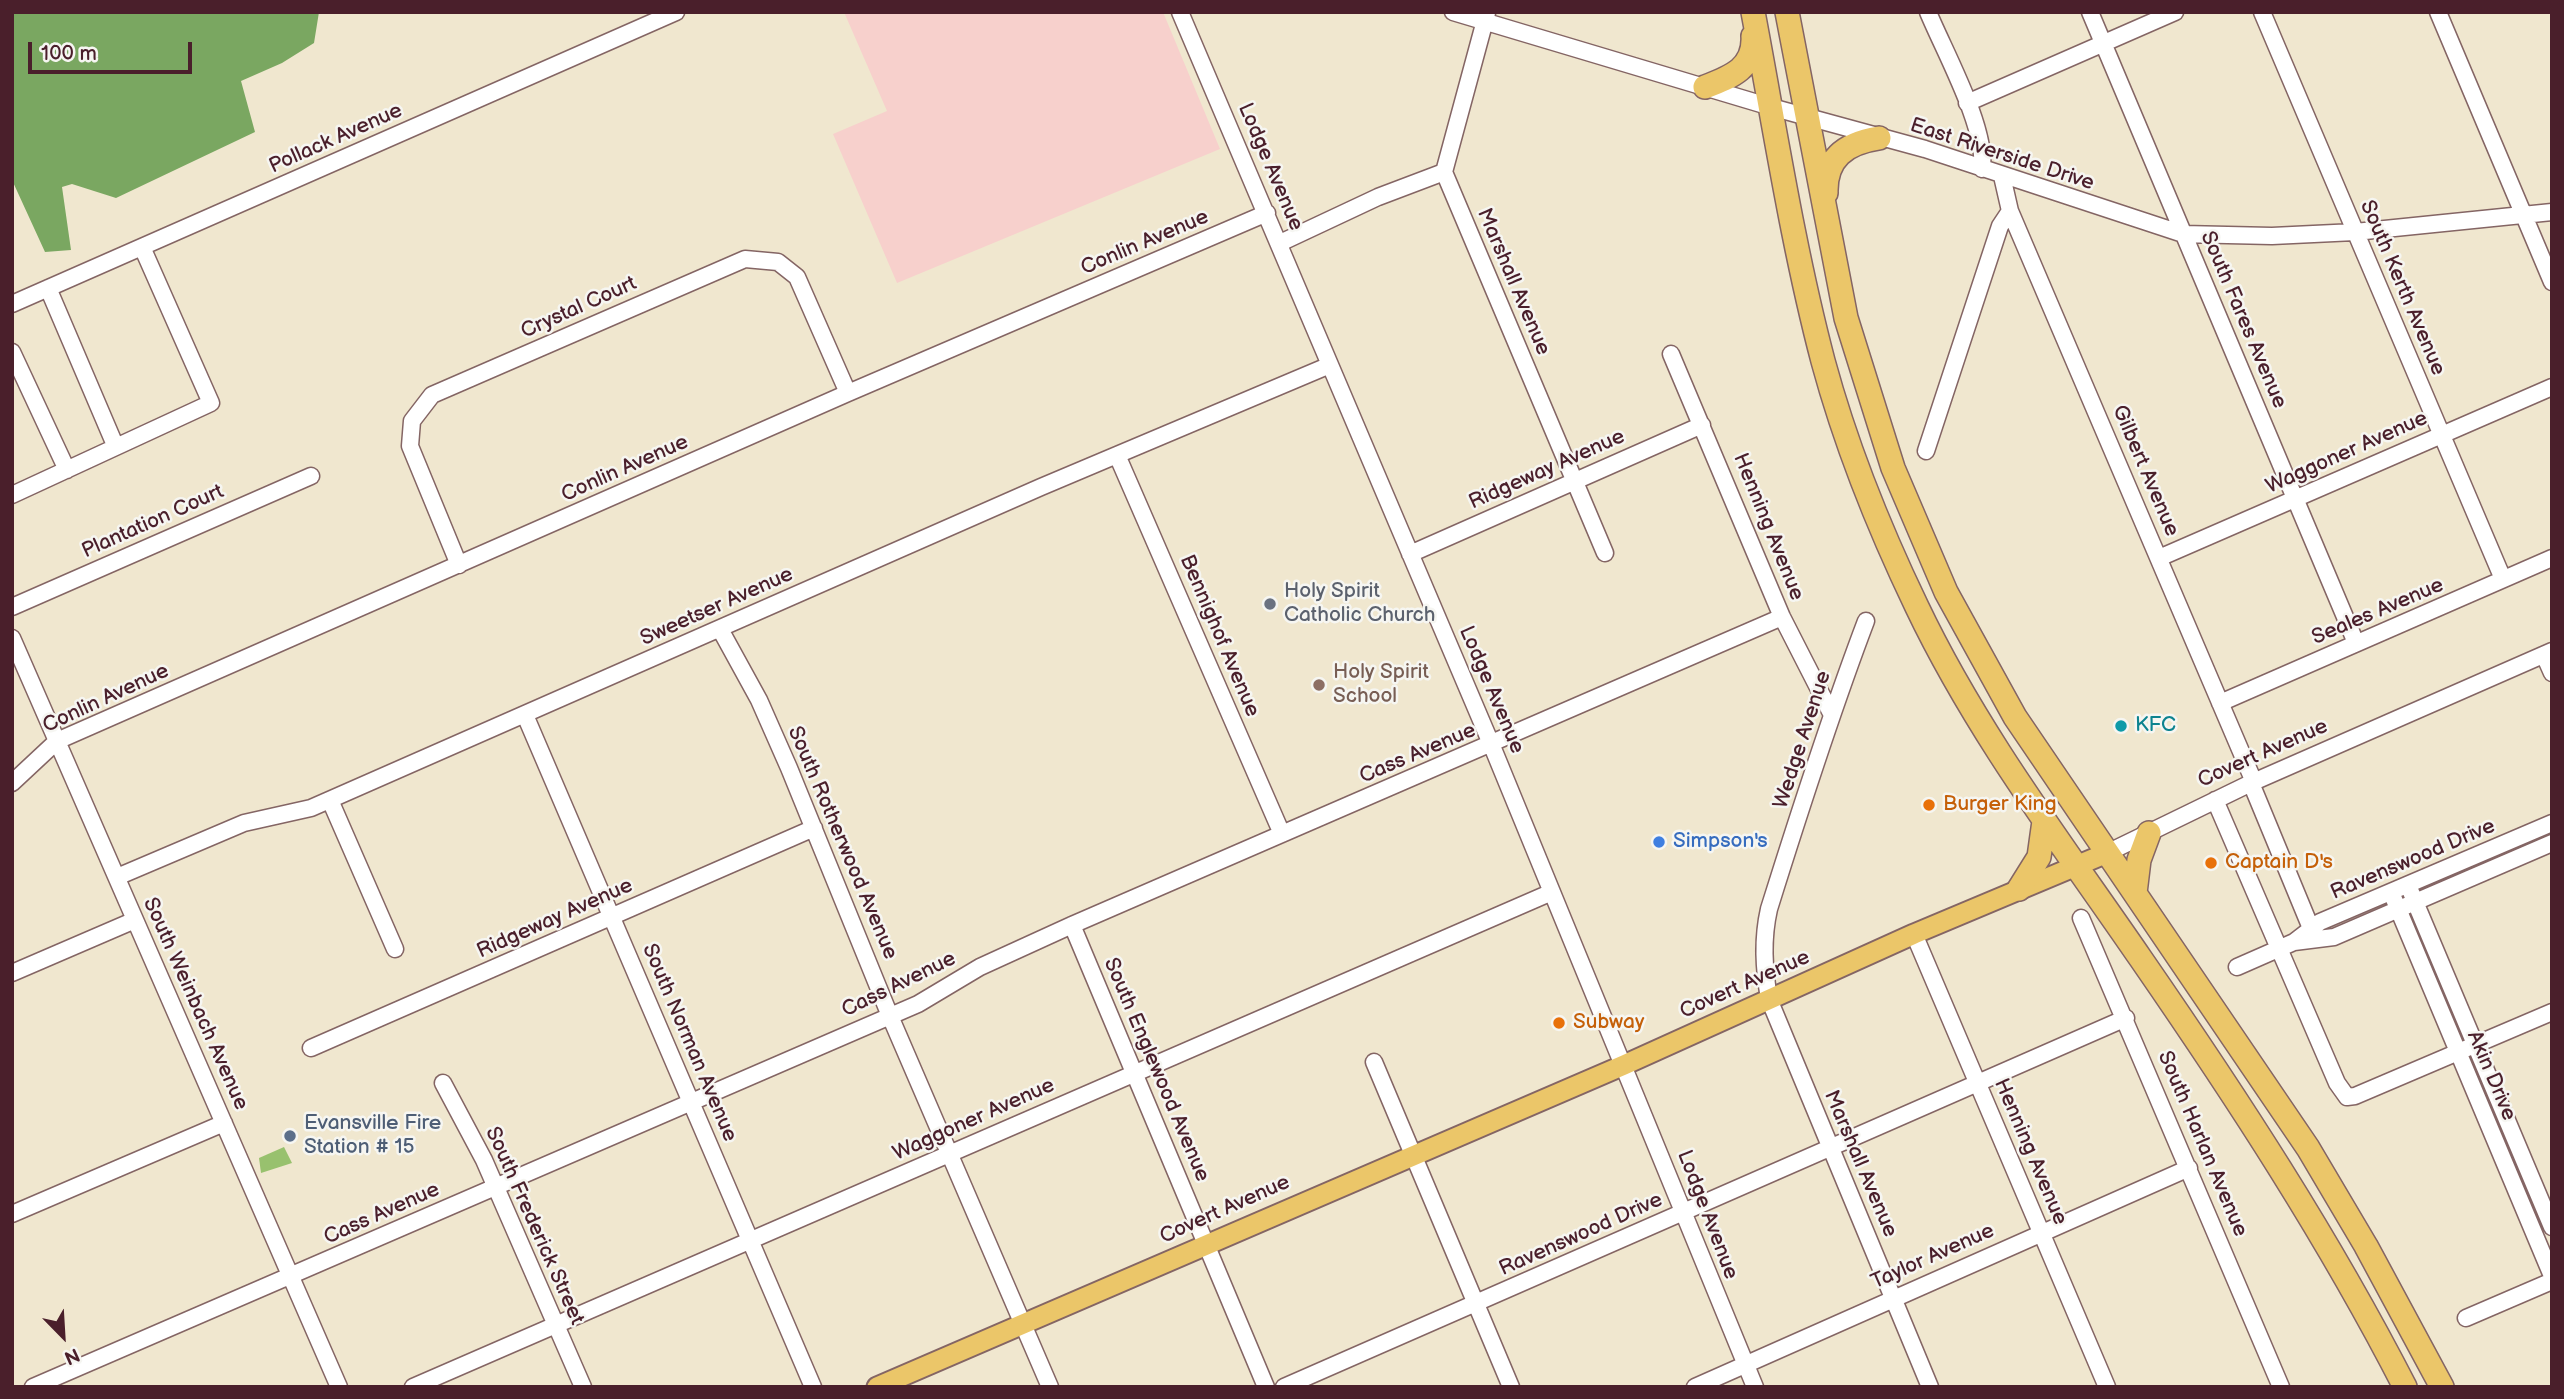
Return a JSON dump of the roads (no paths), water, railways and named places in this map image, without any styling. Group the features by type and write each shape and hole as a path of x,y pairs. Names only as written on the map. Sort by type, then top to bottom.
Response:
{"highway":[{"path":"1705,87 1734,75 1749,61 1753,42 1752,12"},
{"path":"1752,12 1805,287 1824,363 1864,485 1931,635 1974,712 2044,821 2278,1162 2329,1245 2405,1387"},
{"path":"1787,12 1827,232 1868,397 1922,540 1992,680 2308,1149 2366,1246 2442,1387"},
{"path":"1827,232 1826,185 1830,166 1850,145 1879,138"},
{"path":"2019,889 2039,857 2044,821"},
{"path":"2135,893 2139,860 2148,832"}],"main road":[{"name":"Covert Avenue","path":"877,1387 1414,1153 1624,1065 1914,934 2107,853"}],"street":[{"name":"Pollack Avenue","path":"12,304 676,12"},
{"name":"Lodge Avenue","path":"1180,12 1492,746 1755,1387"},
{"name":"East Riverside Drive","path":"1452,12 1486,17 1806,118 1982,169 2183,234 2272,236 2355,232 2552,212"},
{"path":"1928,12 1981,141 1982,169"},
{"name":"South Fares Avenue","path":"2090,12 2356,643"},
{"path":"1967,103 2175,12"},
{"name":"South Kerth Avenue","path":"2262,12 2503,579"},
{"path":"2438,12 2552,282"},
{"path":"1280,243 1378,197 1444,173 1486,17"},
{"name":"Marshall Avenue","path":"1444,173 1605,553"},
{"name":"Gilbert Avenue","path":"2002,176 2010,211 2220,703 2314,934"},
{"path":"1926,451 2000,226 2010,211"},
{"name":"Conlin Avenue","path":"12,783 57,741 848,393 1267,214"},
{"path":"12,495 115,445 211,403 142,247"},
{"name":"Crystal Court","path":"459,565 410,446 412,421 432,395 745,259 778,262 797,277 848,393"},
{"path":"48,288 115,445"},
{"path":"12,352 67,470"},
{"name":"Henning Avenue","path":"1671,354 1782,617 1831,713"},
{"name":"Sweetser Avenue","path":"117,877 222,831 266,817 294,813 330,800 1117,455 1331,365"},
{"name":"Waggoner Avenue","path":"2159,558 2552,387"},
{"name":"Ridgeway Avenue","path":"1410,554 1702,425"},
{"name":"Bennighof Avenue","path":"1117,455 1282,834"},
{"name":"Plantation Court","path":"12,607 311,476"},
{"name":"Seales Avenue","path":"2220,703 2552,558"},
{"name":"Cass Avenue","path":"33,1387 890,1016 929,998 980,967 1072,925 1492,746 1782,617"},
{"name":"Wedge Avenue","path":"1764,955 1764,931 1769,909 1820,759 1831,713 1866,621"},
{"name":"South Rotherwood Avenue","path":"720,629 759,700 890,1016 1050,1387"},
{"name":"South Weinbach Avenue","path":"12,638 339,1387"},
{"path":"2548,653 2552,673"},
{"name":"Covert Avenue","path":"2107,853 2253,782 2548,653"},
{"name":"South Norman Avenue","path":"525,715 813,1387"},
{"path":"330,800 395,948"},
{"path":"2215,800 2277,950 2337,1083 2347,1097 2355,1096 2552,1012"},
{"name":"Ravenswood Drive","path":"2237,967 2314,934 2391,892 2552,823"},
{"name":"Ridgeway Avenue","path":"312,1048 814,828"},
{"name":"Ravenswood Drive","path":"2314,934 2334,937 2552,843"},
{"name":"Akin Drive","path":"2408,885 2552,1227"},
{"name":"Waggoner Avenue","path":"413,1387 1552,892"},
{"name":"Akin Drive","path":"2391,892 2552,1279"},
{"name":"South Harlan Avenue","path":"2081,918 2126,1018 2281,1387"},
{"path":"12,973 135,920"},
{"name":"South Englewood Avenue","path":"1072,925 1266,1387"},
{"name":"Henning Avenue","path":"1914,934 2107,1387"},
{"name":"Marshall Avenue","path":"1764,955 1769,999 1930,1387"},
{"name":"Ravenswood Drive","path":"1284,1387 2126,1018"},
{"path":"1374,1062 1510,1387"},
{"name":"South Frederick Street","path":"443,1083 475,1141 583,1387"},
{"path":"12,1214 224,1123"},
{"name":"Taylor Avenue","path":"1695,1387 2189,1168"},
{"path":"2466,1318 2552,1279"}],"place":[{"name":"Holy Spirit Catholic Church","path":"1270,604"},
{"name":"Holy Spirit School","path":"1319,685"},
{"name":"KFC","path":"2121,726"},
{"name":"Burger King","path":"1929,805"},
{"name":"Simpson's","path":"1659,842"},
{"name":"Captain D's","path":"2211,863"},
{"name":"Subway","path":"1559,1023"},
{"name":"Evansville Fire Station # 15","path":"290,1136"}]}
